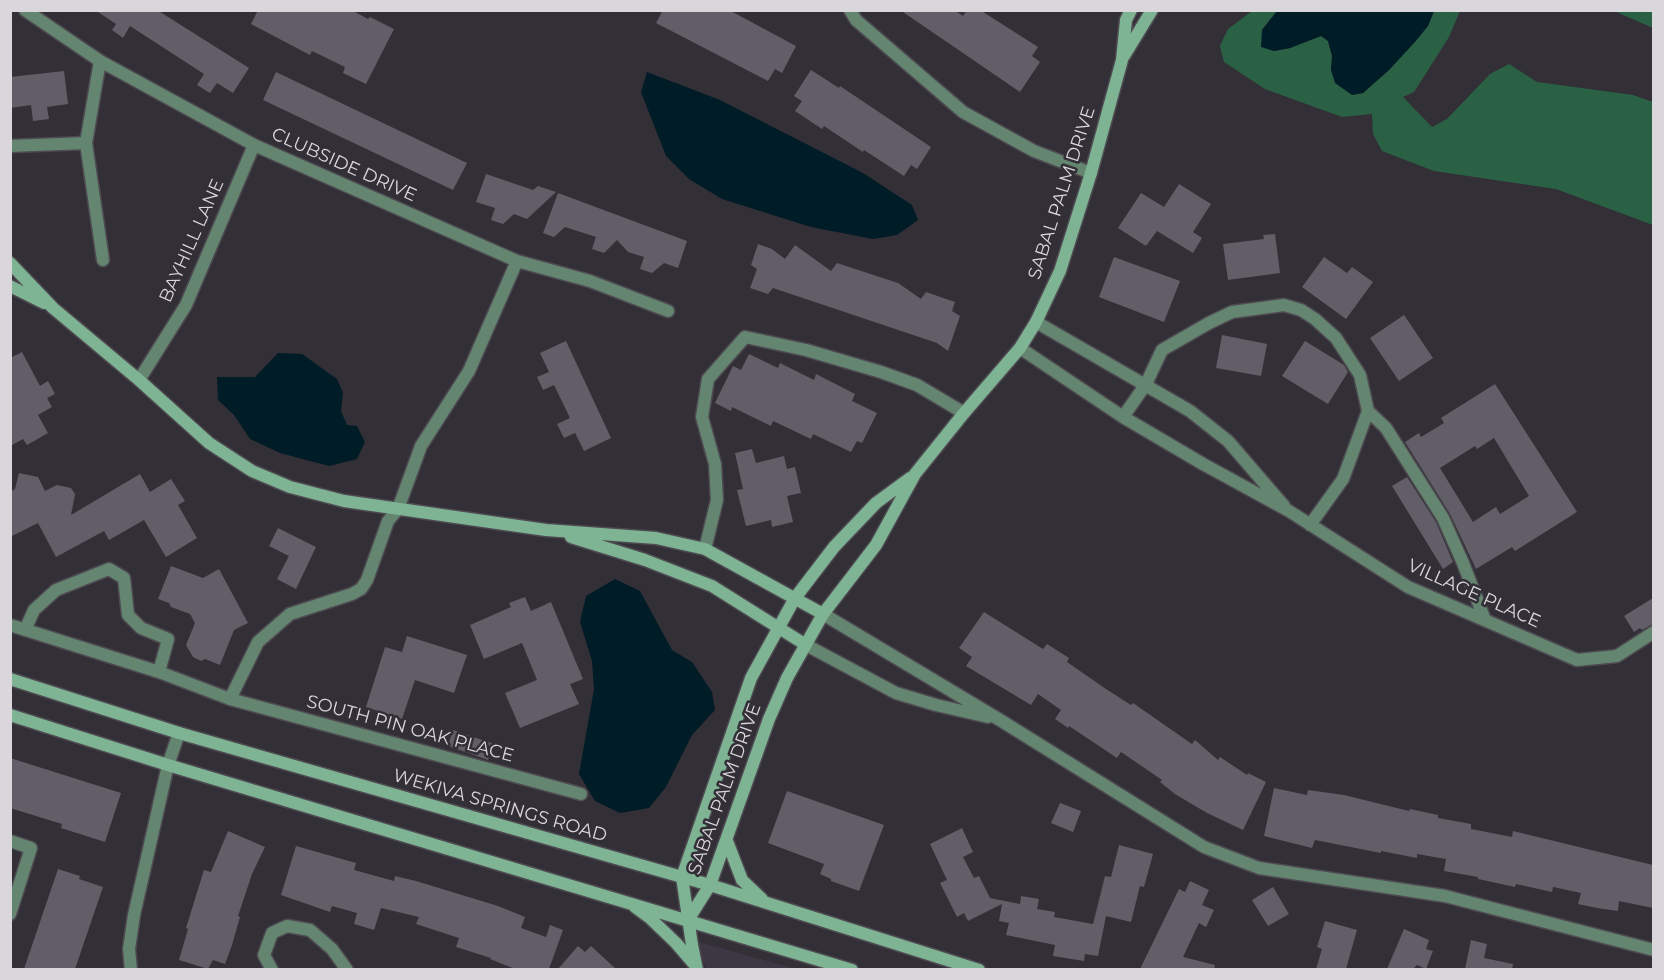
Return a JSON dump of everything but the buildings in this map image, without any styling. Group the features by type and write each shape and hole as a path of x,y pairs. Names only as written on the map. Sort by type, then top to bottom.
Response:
{"street":[{"name":"CLUBSIDE DRIVE","path":"25,10 100,61 254,145 517,261 590,281 668,311"},
{"path":"850,10 856,20 963,112 1034,151 1091,173"},
{"name":"SABAL PALM DRIVE","path":"688,920 710,885 769,719 787,678 823,614 876,545 915,474 1020,348 1036,322 1060,271 1091,173 1122,60 1126,20 1131,10"},
{"name":"SABAL PALM DRIVE","path":"1122,60 1152,10"},
{"path":"100,61 86,143 103,260"},
{"path":"10,146 86,143"},
{"name":"BAYHILL LANE","path":"139,380 186,306 254,145"},
{"path":"230,699 258,642 290,614 338,600 361,589 367,580 388,521 398,509 421,446 469,371 517,261"},
{"path":"10,263 53,308 139,380 209,443 252,471 290,487 344,501 546,530 656,538 705,549 823,614 1000,720 1204,847 1259,868 1445,896 1653,950"},
{"path":"10,286 53,308"},
{"path":"1124,417 1146,384 1162,350 1232,312 1284,305 1301,310 1336,338 1360,375 1368,411 1343,479 1310,525"},
{"name":"VILLAGE PLACE","path":"1036,322 1191,411 1228,441 1289,511"},
{"path":"705,549 717,500 715,464 702,417 708,380 745,337 806,350 881,372 917,385 964,413"},
{"name":"VILLAGE PLACE","path":"1020,348 1124,417 1289,511 1408,586 1577,660 1617,656 1653,632"},
{"path":"1368,411 1386,428 1443,518 1485,620"},
{"name":"SABAL PALM DRIVE","path":"688,920 682,877 751,678 795,598 834,547 869,511 915,474"},
{"path":"546,530 645,560 712,586 806,645 896,693 1000,720"},
{"path":"25,630 34,610 56,590 109,569 124,578 128,615 141,628 168,639 159,672"},
{"name":"SOUTH PIN OAK PLACE","path":"10,626 159,672 230,699 581,794"},
{"name":"WEKIVA SPRINGS ROAD","path":"10,679 179,733 710,885 979,969"},
{"path":"10,715 168,765 852,969"},
{"path":"131,969 129,949 134,915 168,765 179,733"},
{"path":"10,841 31,848 14,891 10,914"},
{"path":"727,841 742,880 765,902"},
{"path":"626,901 650,918 676,943 696,968"},
{"path":"688,920 696,968"},
{"path":"272,969 264,955 272,933 286,926 310,930 332,949 347,969"}],"shaded area":[{"path":"699,942 796,969 706,969"}],"green space":[{"path":"1252,11 1277,11 1262,30 1274,51 1290,48 1321,36 1328,41 1332,56 1331,70 1352,95 1363,93 1389,70 1428,26 1434,11 1460,11 1449,37 1414,92 1403,97 1432,127 1447,119 1490,74 1509,64 1537,82 1633,95 1653,102 1653,225 1556,189 1434,171 1382,151 1373,134 1372,114 1342,117 1265,89 1224,62 1220,46 1228,29"},
{"path":"1615,11 1653,11 1653,28 1621,14"}],"water":[{"path":"1381,10 1389,12 1393,10 1434,11 1428,26 1415,42 1363,93 1352,95 1335,83 1331,70 1332,56 1328,41 1321,36 1290,48 1274,51 1261,47 1262,30 1277,11"},
{"path":"647,72 720,100 863,173 912,205 918,220 897,235 873,239 811,227 722,199 689,179 666,156 641,92"},
{"path":"278,353 302,354 337,379 343,393 341,411 347,425 357,426 365,442 357,459 329,466 280,453 250,439 234,415 218,400 217,377 255,377"},
{"path":"615,579 640,591 672,650 692,662 712,692 715,710 692,735 666,787 649,808 620,813 595,801 579,774 594,689 592,661 580,622 586,596"}]}
